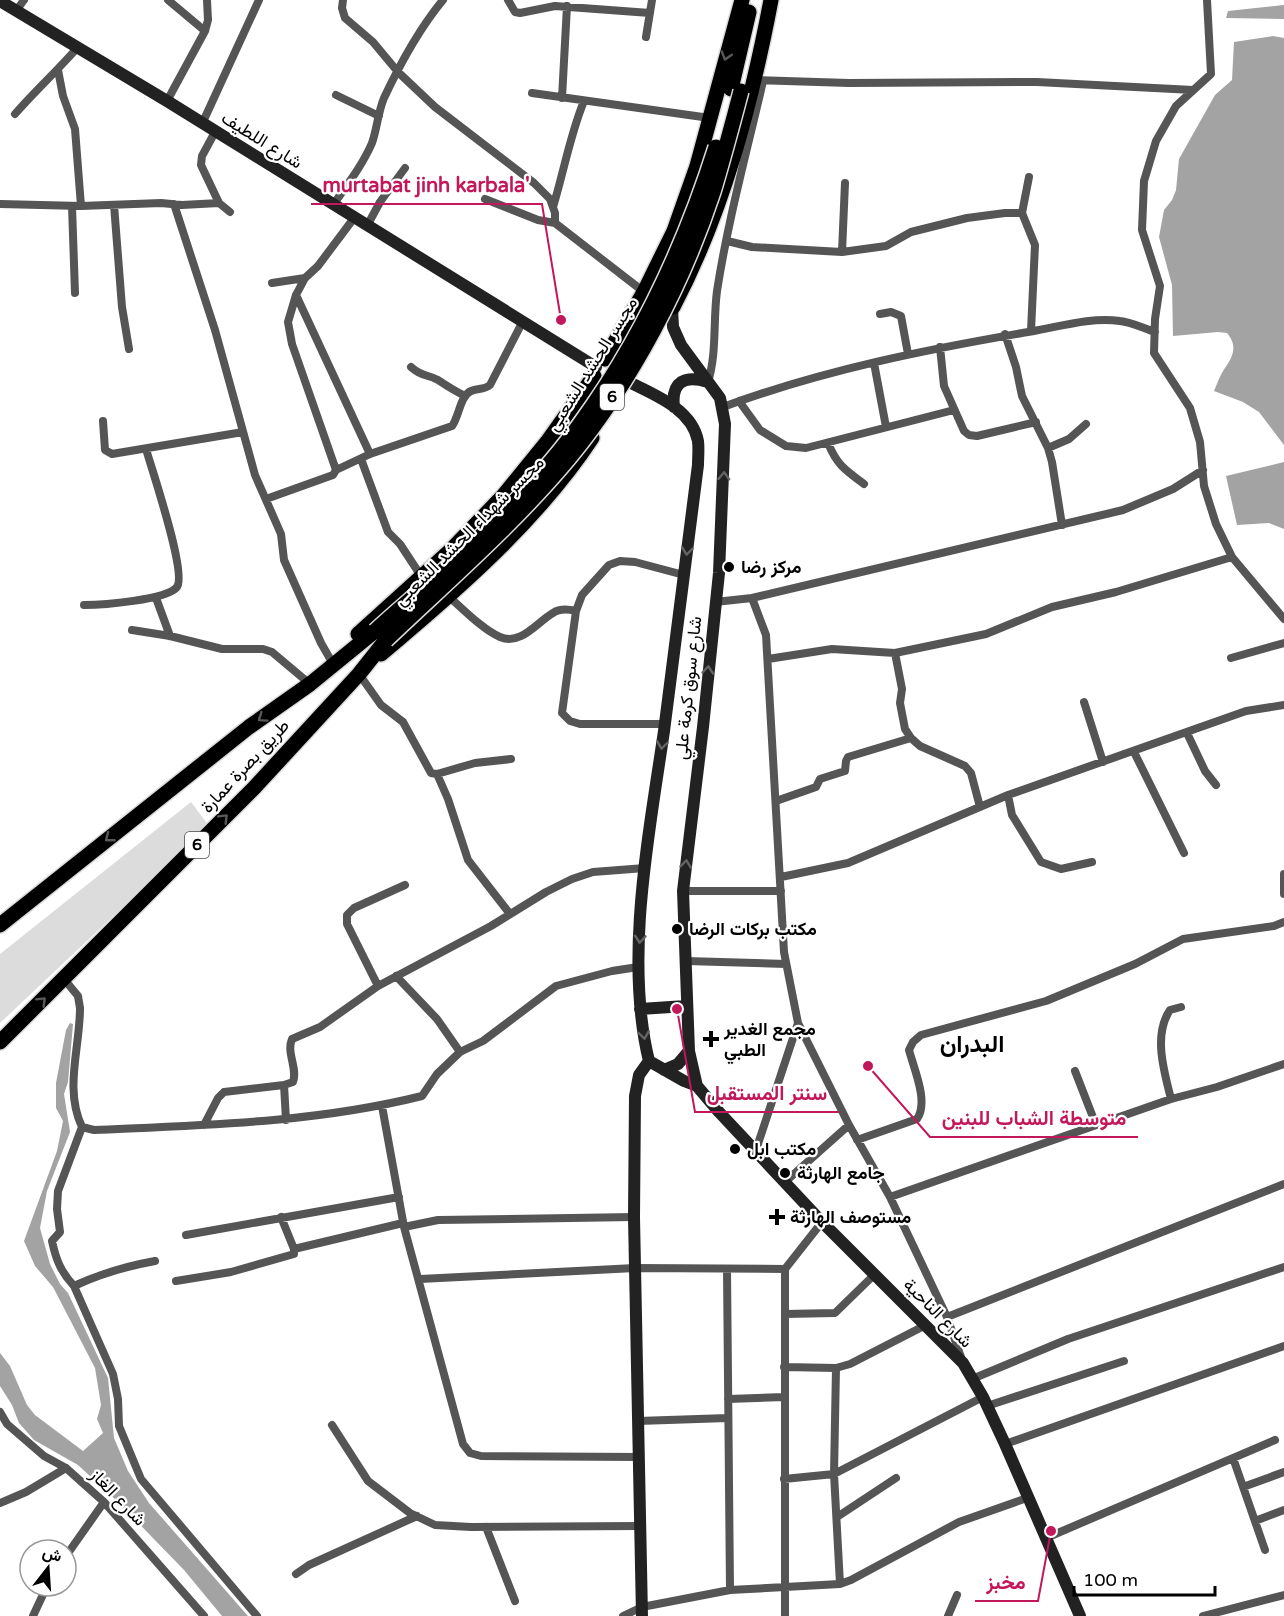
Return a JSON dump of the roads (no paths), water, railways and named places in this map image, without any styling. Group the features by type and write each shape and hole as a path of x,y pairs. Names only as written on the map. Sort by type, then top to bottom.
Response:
{"highway":[{"path":"333,664 340,649 452,549 503,496 547,442 634,309 674,231 697,166 742,0"},
{"name":"6","path":"747,85 751,0"},
{"name":"6","path":"747,85 763,0"},
{"path":"359,674 497,550 570,471 648,352 693,265 710,225 732,160 747,85 763,41 771,0"},
{"name":"مجسر شهداء الحشد الشعبي","path":"381,636 525,508 570,457 624,380 656,324 692,245 713,191 747,85"},
{"path":"634,309 634,315 641,325 652,329 663,325"},
{"name":"طريق بصرة عمارة","path":"0,925 240,734 310,684 333,664 381,636"},
{"name":"طريق بصرة عمارة","path":"0,1042 254,788 359,674 381,636"}],"main road":[{"name":"شارع اللطيف","path":"0,1 167,101 598,367"},
{"name":"شارع سوق كرمة علي","path":"672,308 673,327 681,345 720,398 723,407 725,450 719,573 703,727 682,891 689,1051 697,1086"},
{"path":"619,359 625,363 626,383 606,392 600,388 598,367 619,359"},
{"path":"674,407 675,388 682,381 694,378 708,382"},
{"name":"شارع سوق كرمة علي","path":"626,383 674,407 689,419 698,441 698,465 645,868 638,967 640,1009 649,1060"},
{"path":"640,1009 686,1006"},
{"path":"664,1070 678,1064 689,1051"},
{"path":"642,1611 634,1217 635,1096 639,1075 649,1060 697,1086"},
{"name":"شارع الناحية","path":"697,1086 822,1222 963,1364 985,1402 1005,1444 1080,1616"}],"street":[{"path":"16,11 24,0"},
{"path":"168,0 205,31"},
{"path":"167,101 205,31 208,20 207,0"},
{"path":"202,124 259,0"},
{"path":"343,0 342,8 345,18 373,42 398,72 435,107 534,183 550,199 555,223"},
{"path":"333,205 364,159 372,141 383,100 398,72 425,22 443,0"},
{"path":"508,0 515,12 520,13 555,6 650,13"},
{"path":"646,37 652,0"},
{"path":"1207,0 1211,74 1176,106 1156,141 1144,181 1142,230 1160,286 1154,352 1190,408 1200,442 1204,486 1232,557 1284,619"},
{"path":"562,98 567,6"},
{"path":"15,114 78,47"},
{"path":"58,70 63,96 75,129 77,206 75,293"},
{"path":"708,382 713,365 715,313 727,241 747,85 1037,82 1193,90"},
{"path":"532,93 710,118"},
{"path":"336,95 379,116"},
{"path":"553,207 565,168 573,130 584,101"},
{"path":"215,132 202,156 201,165 219,203 230,212"},
{"path":"367,226 380,202 405,168"},
{"path":"1029,177 1022,213 1035,245 1031,331"},
{"path":"842,252 845,183"},
{"path":"486,199 538,220 555,223 644,292"},
{"path":"0,204 77,206 219,203"},
{"path":"174,204 214,330 255,475 281,534 284,560 321,643 333,664"},
{"path":"114,205 122,307 129,349"},
{"path":"727,241 752,247 842,252 886,246 911,232 967,218 1022,213"},
{"path":"336,470 292,344 288,322 305,279 318,266 354,218"},
{"path":"272,283 305,279"},
{"path":"297,295 370,454"},
{"path":"880,314 891,312 901,316 908,354"},
{"path":"266,499 333,475 336,470 370,454 452,426 457,420 465,396 471,391 486,389 490,385 523,321"},
{"path":"723,407 769,390 908,354 1005,334 1086,321 1120,321 1155,332"},
{"path":"1005,334 1022,396 1048,448 1062,525"},
{"path":"940,347 944,386 964,431 969,435 977,436 1035,422"},
{"path":"874,363 886,427"},
{"path":"411,367 419,375 434,378 445,387 465,396"},
{"path":"739,401 760,430 786,446 806,448 954,410"},
{"path":"103,421 105,450 112,454 243,432"},
{"path":"1048,448 1069,439 1086,424"},
{"path":"828,442 834,459 864,484"},
{"path":"84,605 104,605 156,598 174,590 179,585 180,578 174,545 146,449"},
{"path":"361,459 388,532 400,544 421,576"},
{"path":"715,602 752,598 1123,510 1173,489 1203,470"},
{"path":"768,659 832,649 895,653 986,634 1052,607 1116,592 1232,557"},
{"path":"665,724 580,724 570,721 561,713 576,611 582,595 609,565 620,561 634,562 684,575"},
{"path":"447,596 501,638 514,638 525,634 554,612 565,609 576,611"},
{"path":"156,598 170,636"},
{"path":"752,598 766,635 786,964 798,1023 849,1125 890,1197 947,1317 963,1364"},
{"path":"132,630 170,636 222,649 272,652 310,684"},
{"path":"1231,658 1284,643"},
{"path":"895,653 902,688 900,703 905,729 920,746 965,766 971,774 980,807"},
{"path":"359,674 381,705 403,722 431,773 437,774 475,763 511,759"},
{"path":"1084,702 1103,762"},
{"path":"781,877 848,863 1008,795 1246,711 1284,705"},
{"path":"1187,733 1205,771 1216,785"},
{"path":"776,801 816,787 820,779 845,771 848,757 911,738"},
{"path":"1134,752 1184,853"},
{"path":"437,774 448,799 468,860 510,914"},
{"path":"1008,795 1012,815 1041,862 1060,869 1092,862"},
{"path":"204,1125 218,1098 225,1092 293,1082 296,1075 290,1045 292,1039 320,1027 378,986 572,879 593,872 645,868"},
{"path":"1284,874 1284,894"},
{"path":"378,986 347,924 347,915 354,908 405,885"},
{"path":"682,891 781,891"},
{"path":"857,1140 918,1119 922,1113 923,1102 909,1050 913,1042 921,1035 1046,1001 1135,963 1183,939 1274,926 1284,922"},
{"path":"686,962 786,964"},
{"path":"64,979 78,996 80,1008 72,1090 75,1114 82,1127 94,1130 286,1120 382,1106 422,1096 437,1074 460,1052 483,1041 556,986 612,971 638,967"},
{"path":"396,976 437,1019 460,1052"},
{"path":"1171,1099 1164,1072 1161,1034 1165,1018 1170,1010 1181,1007"},
{"path":"756,1150 798,1023"},
{"path":"890,1197 1171,1099 1217,1087 1284,1064"},
{"path":"1075,1071 1096,1125"},
{"path":"284,1085 286,1120"},
{"path":"382,1106 404,1225 463,1444 470,1453 481,1456 639,1457"},
{"path":"785,1182 849,1125"},
{"path":"82,1127 58,1191 57,1209 60,1232 52,1241 56,1261 65,1277 74,1286 113,1374 118,1399 119,1426 141,1479 257,1616"},
{"path":"947,1317 1284,1184"},
{"path":"186,1234 399,1197"},
{"path":"176,1281 231,1272 291,1256 294,1254 294,1249 281,1217"},
{"path":"294,1249 404,1225 438,1220 634,1217"},
{"path":"785,1616 785,1269 822,1222"},
{"path":"74,1286 130,1265 156,1261"},
{"path":"972,1379 1068,1339 1284,1267"},
{"path":"420,1280 635,1268 785,1269"},
{"path":"727,1270 730,1590"},
{"path":"784,1314 835,1313 874,1275"},
{"path":"784,1367 836,1368 850,1364 924,1326"},
{"path":"1005,1444 1284,1346"},
{"path":"784,1479 834,1474 985,1402 1124,1361"},
{"path":"836,1368 834,1474 840,1584"},
{"path":"728,1400 784,1397"},
{"name":"شارع الغاز","path":"0,1412 3,1425 44,1456 66,1468 104,1502 204,1616"},
{"path":"638,1421 728,1418"},
{"path":"332,1425 368,1481 417,1516 435,1525 640,1526"},
{"path":"1046,1538 1275,1440"},
{"path":"1233,1458 1265,1550"},
{"path":"0,1503 26,1492 66,1468"},
{"path":"1243,1487 1284,1472"},
{"path":"837,1517 896,1478"},
{"path":"623,1616 730,1590 840,1584 960,1522 1027,1498"},
{"path":"78,1539 104,1502"},
{"path":"1255,1521 1284,1510"},
{"path":"296,1574 309,1565 417,1516"},
{"path":"486,1527 515,1601"},
{"path":"948,1616 957,1595"},
{"path":"1203,1616 1284,1595"},
{"path":"33,1616 41,1598"}],"place":[{"name":"murtabat jinh karbala'","path":"561,320"},
{"name":"مركز رضا","path":"729,567"},
{"name":"مكتب بركات الرضا","path":"677,929"},
{"name":"سنتر المستقبل","path":"677,1009"},
{"name":"مجمع الغدير الطبي","path":"711,1039"},
{"name":"متوسطة الشباب للبنين","path":"868,1066"},
{"name":"مكتب ابل","path":"735,1149"},
{"name":"جامع الهارثة","path":"785,1173"},
{"name":"مستوصف الهارثة","path":"777,1217"},
{"name":"مخبز","path":"1051,1531"}],"district":[{"name":"البدران","path":"972,1044"}]}
